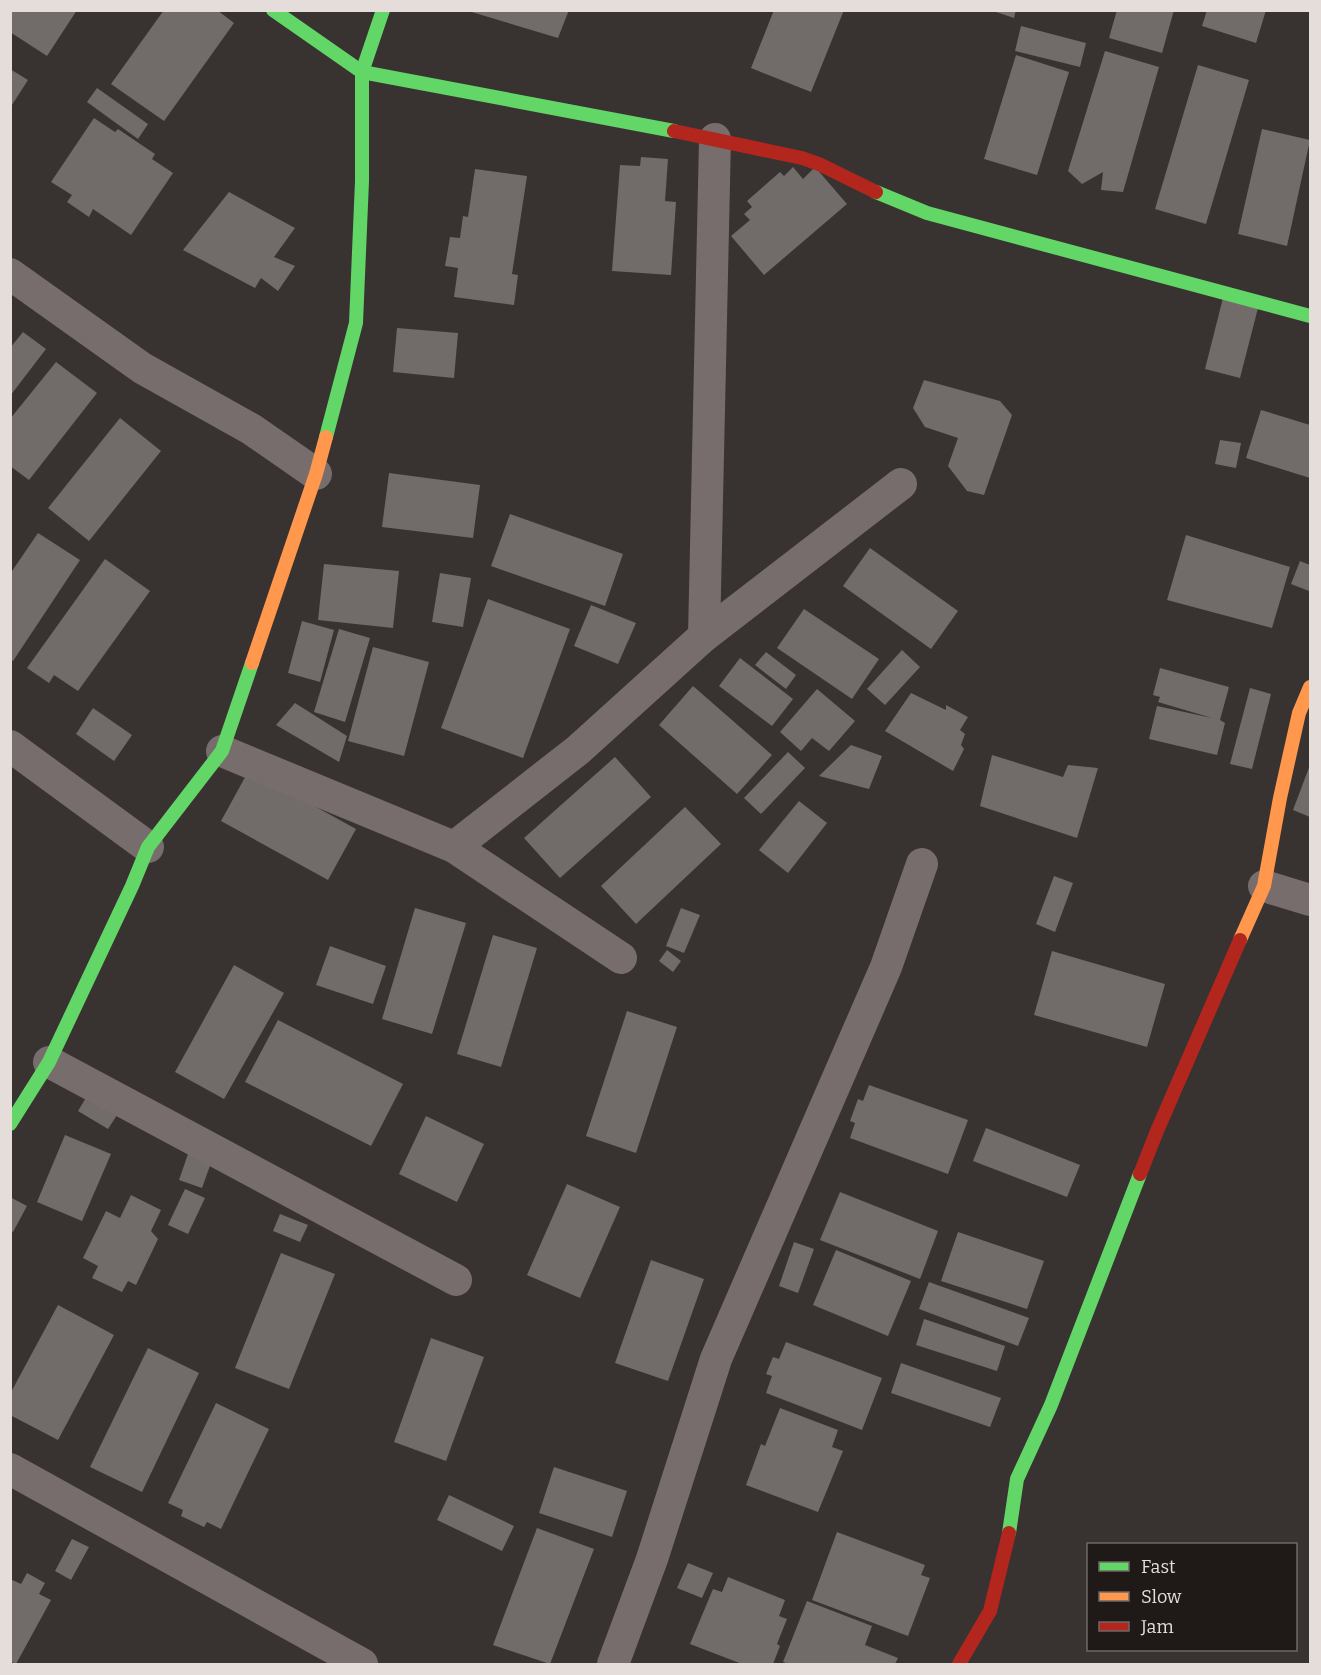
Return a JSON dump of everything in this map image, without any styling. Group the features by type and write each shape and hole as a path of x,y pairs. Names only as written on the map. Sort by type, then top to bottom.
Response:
{"street":[{"path":"273,10 362,72 716,139 819,164 891,199 927,213 1311,316"},
{"path":"10,1124 49,1062 148,847 222,752 316,474 356,324 362,182 362,72 383,10"},
{"path":"704,636 716,139"},
{"path":"10,274 142,368 251,429 316,474"},
{"path":"454,847 578,750 704,636 901,484"},
{"path":"959,1665 990,1611 1007,1548 1017,1479 1051,1405 1157,1131 1264,886 1280,798 1297,724 1311,687"},
{"path":"10,746 148,847"},
{"path":"222,752 454,847 621,958"},
{"path":"613,1665 652,1559 716,1359 886,967 922,864"},
{"path":"1264,886 1311,900"},
{"path":"49,1062 456,1280"},
{"path":"10,1469 362,1665"}],"building":[{"path":"10,10 77,10 47,56 10,32"},
{"path":"164,10 217,10 234,23 164,121 111,84"},
{"path":"465,10 569,10 558,38"},
{"path":"774,10 844,10 811,92 751,68"},
{"path":"990,10 1016,10 1014,18"},
{"path":"1117,10 1174,10 1162,53 1109,38"},
{"path":"1207,10 1266,10 1256,43 1202,26"},
{"path":"1021,26 1086,43 1080,67 1015,51"},
{"path":"1105,51 1159,67 1123,192 1101,190 1103,172 1082,184 1068,171"},
{"path":"1016,55 1069,72 1037,175 984,159"},
{"path":"1198,65 1249,80 1206,224 1155,209"},
{"path":"10,69 28,80 10,108"},
{"path":"97,88 148,124 138,139 87,102"},
{"path":"94,118 115,132 118,129 155,154 152,159 173,173 131,235 93,209 89,217 67,202 72,195 51,182"},
{"path":"1262,129 1310,140 1287,246 1238,234"},
{"path":"641,157 668,159 665,201 676,202 671,275 612,271 620,165 640,166"},
{"path":"793,167 803,179 815,167 847,204 764,275 731,236 750,220 744,214 752,207 747,201 780,172 784,176"},
{"path":"475,169 527,176 512,274 518,275 514,305 454,297 458,268 445,266 450,237 460,238 463,216 468,217"},
{"path":"229,192 295,228 274,257 295,266 278,291 261,278 255,288 183,250"},
{"path":"1223,298 1258,308 1240,378 1205,369"},
{"path":"397,328 458,333 454,378 393,372"},
{"path":"23,332 46,349 10,396 10,348"},
{"path":"56,362 97,393 29,480 10,466 10,419"},
{"path":"924,380 1000,401 1012,415 984,495 967,491 948,466 958,438 925,427 913,408"},
{"path":"1261,410 1310,425 1310,478 1246,458"},
{"path":"120,418 161,451 89,541 48,508"},
{"path":"1220,440 1241,443 1236,468 1215,464"},
{"path":"389,473 480,485 473,538 382,527"},
{"path":"510,514 623,554 605,606 491,566"},
{"path":"38,533 80,560 13,661 10,660 10,574"},
{"path":"1186,535 1290,567 1272,628 1167,600"},
{"path":"870,548 958,611 931,649 843,586"},
{"path":"105,559 150,591 78,691 54,675 49,683 27,668"},
{"path":"1300,561 1310,565 1309,591 1291,584"},
{"path":"324,564 399,571 393,628 318,620"},
{"path":"440,573 471,578 463,627 432,622"},
{"path":"488,599 570,629 523,758 441,728"},
{"path":"591,605 636,623 618,664 574,646"},
{"path":"804,609 879,659 852,699 777,648"},
{"path":"302,621 334,630 320,682 288,673"},
{"path":"339,629 370,638 345,722 314,712"},
{"path":"373,647 429,662 404,756 348,741"},
{"path":"902,650 920,667 885,705 867,689"},
{"path":"766,652 796,675 786,689 755,665"},
{"path":"740,658 793,699 772,726 719,686"},
{"path":"1160,668 1229,687 1220,720 1225,723 1217,755 1149,739 1157,706 1212,718 1158,702 1160,697 1153,695"},
{"path":"693,686 772,755 737,794 659,725"},
{"path":"1250,688 1271,694 1252,769 1230,764"},
{"path":"817,689 855,721 829,751 812,738 801,751 780,732"},
{"path":"911,693 946,710 946,705 968,717 960,730 965,734 961,745 964,749 953,771 885,731"},
{"path":"295,703 347,736 339,762 276,725"},
{"path":"93,708 132,735 114,761 76,734"},
{"path":"851,745 882,756 869,789 819,776"},
{"path":"788,752 805,768 761,814 744,798"},
{"path":"992,755 1063,777 1068,765 1098,768 1077,838 980,806"},
{"path":"615,757 651,797 560,878 524,838"},
{"path":"1310,765 1310,817 1293,810"},
{"path":"249,770 356,829 328,880 221,821"},
{"path":"799,801 827,823 788,873 759,850"},
{"path":"685,807 721,844 636,924 601,886"},
{"path":"1054,876 1073,883 1055,932 1036,924"},
{"path":"415,908 466,923 432,1034 382,1019"},
{"path":"681,908 700,915 684,953 666,946"},
{"path":"493,935 537,948 501,1067 457,1054"},
{"path":"330,946 386,966 373,1004 316,985"},
{"path":"667,950 681,961 673,972 659,961"},
{"path":"1052,951 1165,984 1147,1047 1034,1015"},
{"path":"234,965 284,993 224,1099 175,1072"},
{"path":"627,1011 677,1027 636,1153 586,1136"},
{"path":"278,1020 403,1084 371,1146 245,1082"},
{"path":"869,1085 968,1120 948,1174 850,1138 855,1123 850,1121 858,1099 863,1101"},
{"path":"87,1096 117,1115 108,1129 78,1111"},
{"path":"426,1116 484,1144 457,1202 399,1174"},
{"path":"986,1128 1080,1165 1067,1197 973,1161"},
{"path":"65,1135 111,1154 82,1221 37,1202"},
{"path":"188,1154 211,1163 202,1188 179,1180"},
{"path":"567,1184 620,1207 580,1298 527,1275"},
{"path":"185,1189 205,1198 188,1234 168,1225"},
{"path":"840,1192 938,1231 920,1279 820,1240"},
{"path":"131,1195 161,1210 151,1231 158,1239 136,1285 128,1281 122,1292 92,1278 98,1266 83,1258 106,1211 120,1218"},
{"path":"10,1197 27,1206 13,1232 10,1230"},
{"path":"280,1214 308,1225 300,1242 273,1231"},
{"path":"958,1232 1044,1261 1027,1309 941,1281"},
{"path":"794,1242 814,1249 798,1293 779,1286"},
{"path":"836,1250 911,1281 888,1336 813,1305"},
{"path":"281,1253 335,1274 289,1389 235,1368"},
{"path":"651,1260 704,1279 668,1381 615,1363"},
{"path":"929,1282 1029,1318 1018,1346 919,1309"},
{"path":"58,1305 114,1335 58,1440 10,1415 10,1394"},
{"path":"924,1319 1005,1346 997,1371 916,1345"},
{"path":"431,1338 484,1357 446,1461 394,1442"},
{"path":"786,1342 882,1378 862,1430 766,1393 772,1376 766,1374 773,1357 779,1359"},
{"path":"148,1348 199,1373 142,1492 90,1467"},
{"path":"901,1363 1001,1398 990,1427 891,1393"},
{"path":"216,1403 269,1429 221,1529 207,1522 204,1527 181,1516 183,1510 168,1503"},
{"path":"780,1408 838,1430 832,1447 843,1451 818,1512 746,1485 761,1444 765,1446"},
{"path":"554,1467 627,1491 612,1537 539,1513"},
{"path":"449,1495 514,1526 502,1551 437,1520"},
{"path":"537,1528 594,1549 550,1664 493,1645"},
{"path":"837,1532 925,1565 921,1575 930,1578 908,1636 812,1600"},
{"path":"72,1539 89,1547 71,1580 55,1571"},
{"path":"688,1563 713,1573 702,1598 677,1588"},
{"path":"27,1573 45,1583 39,1594 51,1600 16,1664 10,1661 10,1579 21,1584"},
{"path":"728,1577 785,1600 779,1616 787,1619 777,1644 780,1646 773,1664 742,1664 690,1644 713,1589 722,1592"},
{"path":"807,1601 872,1626 865,1645 898,1658 895,1664 789,1664 783,1662"}],"traffic: fast":[{"path":"273,10 362,72 674,131"},
{"path":"326,437 356,323 362,181 362,72 383,10"},
{"path":"876,192 927,213 1310,316"},
{"path":"10,1124 49,1062 148,847 222,751 252,663"},
{"path":"1009,1533 1017,1479 1051,1405 1140,1174"}],"traffic: slow":[{"path":"252,663 316,474 326,437"},
{"path":"1240,940 1264,886 1299,713 1310,687"}],"traffic: jam":[{"path":"674,131 802,158 876,192"},
{"path":"1140,1174 1240,940"},
{"path":"959,1664 990,1611 1009,1533"}]}
